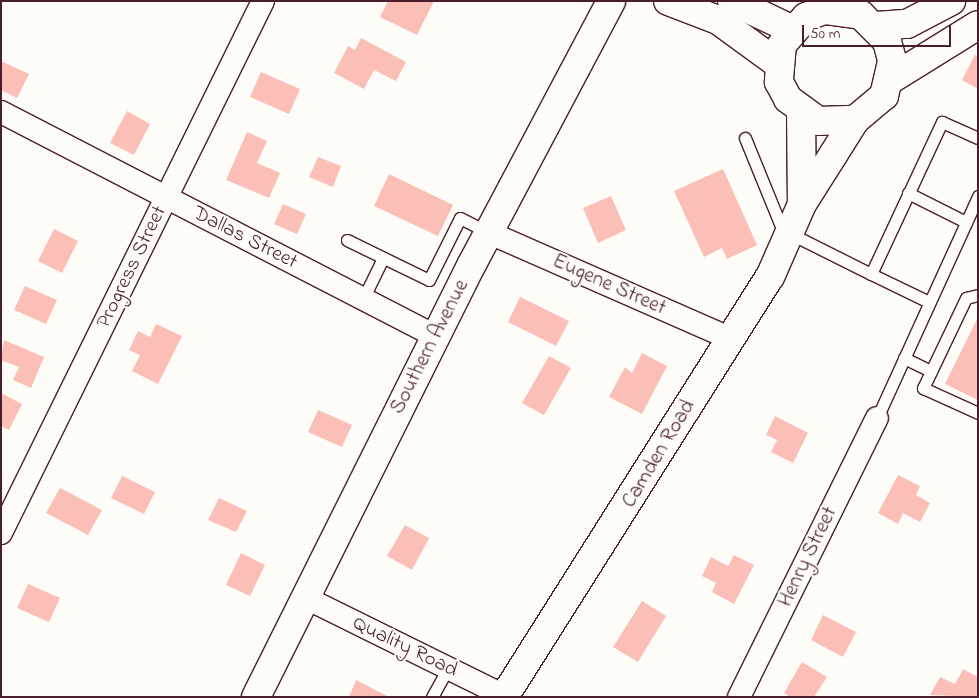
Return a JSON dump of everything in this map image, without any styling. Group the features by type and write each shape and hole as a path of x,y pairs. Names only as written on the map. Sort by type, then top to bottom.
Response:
{"main road":[{"name":"Southern Avenue","path":"256,697 435,336 611,1"},
{"path":"668,1 718,20 778,63"},
{"path":"732,1 791,29"},
{"path":"870,15 887,42 891,79 884,96 855,120 818,121 801,112 780,82 778,63 791,29 828,6 870,15 907,24 951,1"},
{"path":"891,79 978,25"},
{"name":"Camden Road","path":"801,112 802,204"},
{"name":"Camden Road","path":"505,697 621,518 728,338 770,277 802,204 855,120"}],"street":[{"name":"Progress Street","path":"1,533 263,1"},
{"name":"Dallas Street","path":"1,112 435,336"},
{"name":"Eugene Street","path":"490,233 728,338"},
{"name":"Henry Street","path":"739,697 876,418"},
{"name":"Quality Road","path":"304,597 505,697"}],"lane":[{"path":"871,274 942,122 978,138"},
{"path":"745,138 788,237 929,302"},
{"path":"908,193 971,220"},
{"path":"876,418 929,302 971,220 978,196"},
{"path":"348,240 429,280 460,218 490,233"},
{"path":"363,299 383,258"},
{"path":"978,295 966,298 923,388 978,413"},
{"path":"904,358 931,371"},
{"path":"432,697 448,668"}],"building":[{"path":"388,1 434,1 417,35 380,17"},
{"path":"361,38 406,62 396,81 374,70 364,89 334,73 348,46 355,50"},
{"path":"975,55 978,56 978,89 962,80"},
{"path":"1,61 29,74 17,98 1,90"},
{"path":"261,72 300,89 289,114 250,97"},
{"path":"127,111 150,124 134,155 110,143"},
{"path":"247,132 267,141 257,163 280,173 269,198 226,180"},
{"path":"318,157 341,166 333,187 309,177"},
{"path":"723,169 757,245 727,259 722,248 704,257 674,191"},
{"path":"389,174 453,205 438,236 374,206"},
{"path":"611,196 626,230 598,243 583,208"},
{"path":"283,204 306,214 297,234 274,224"},
{"path":"54,229 78,241 62,273 38,261"},
{"path":"25,286 57,300 46,324 14,310"},
{"path":"520,297 569,321 556,346 508,322"},
{"path":"978,317 978,400 945,384"},
{"path":"156,324 182,336 158,384 132,371 140,355 129,350 138,331 150,337"},
{"path":"4,340 44,357 31,388 13,380 19,367 1,360"},
{"path":"642,353 667,366 642,414 609,397 625,367 632,373"},
{"path":"549,356 571,368 544,415 522,403"},
{"path":"1,393 22,404 9,430 1,426"},
{"path":"318,410 352,425 342,447 308,432"},
{"path":"775,416 808,433 793,463 771,452 777,440 766,435"},
{"path":"898,475 920,486 916,495 930,503 920,522 903,513 898,524 878,513"},
{"path":"122,476 155,492 144,514 111,498"},
{"path":"60,488 102,510 88,535 46,513"},
{"path":"219,498 247,511 236,532 208,520"},
{"path":"405,525 429,538 412,570 387,556"},
{"path":"241,553 265,565 250,596 226,585"},
{"path":"734,555 754,565 734,604 712,592 716,583 702,576 711,557 728,566"},
{"path":"28,584 60,598 49,622 17,608"},
{"path":"642,601 666,616 638,662 613,647"},
{"path":"823,615 856,632 843,657 811,640"},
{"path":"802,662 827,677 814,697 790,697 784,693"},
{"path":"963,669 978,677 978,697 930,695 940,677 955,684"},
{"path":"356,680 389,697 349,697"}]}
